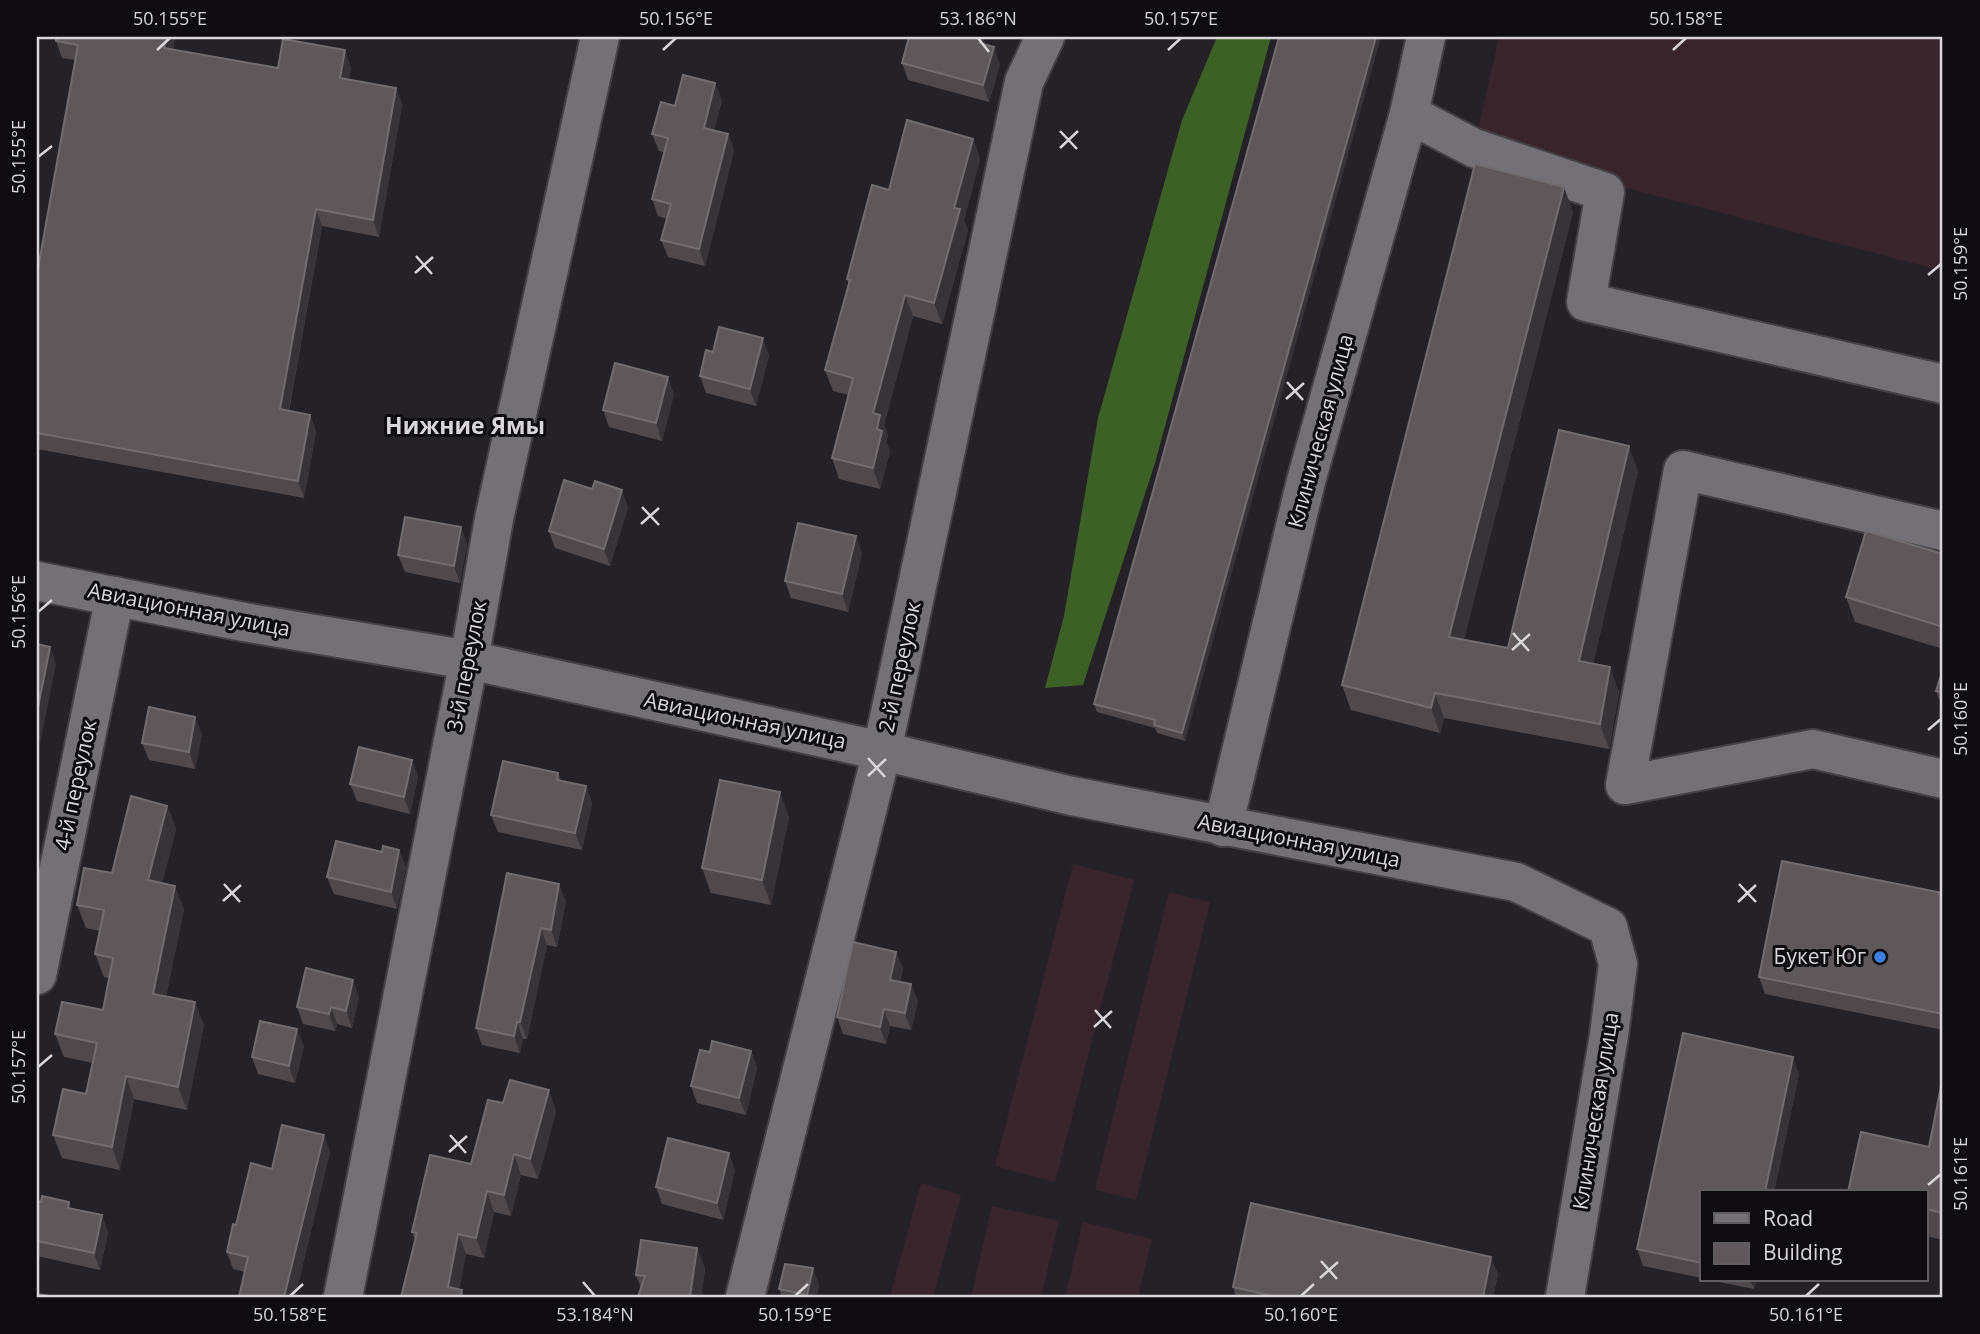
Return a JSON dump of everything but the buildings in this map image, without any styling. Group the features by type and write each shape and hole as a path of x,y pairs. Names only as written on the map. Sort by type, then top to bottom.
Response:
{"street":[{"name":"3-й переулок","path":"343,1297 469,660 494,519 600,37"},
{"name":"2-й переулок","path":"745,1297 882,751 1024,82 1045,37"},
{"name":"Клиническая улица","path":"1223,827 1306,481 1409,114 1426,37"},
{"path":"1409,114 1474,148 1605,192 1586,302 1943,384"},
{"path":"1943,531 1683,470 1625,785 1813,749 1943,779"},
{"name":"Авиационная улица","path":"37,581 244,622 469,660 1072,796 1516,882 1608,926"},
{"name":"4-й переулок","path":"37,975 115,596"},
{"name":"Клиническая улица","path":"1565,1297 1619,964 1608,926"}],"shaded area":[{"path":"1499,37 1943,37 1943,271 1474,148"},
{"path":"1073,864 1134,880 1055,1182 995,1166"},
{"path":"1169,892 1210,902 1136,1200 1095,1190"},
{"path":"921,1183 961,1195 933,1297 890,1297"},
{"path":"992,1206 1059,1221 1041,1297 971,1297"},
{"path":"1083,1222 1152,1239 1138,1297 1065,1297"}],"green space":[{"path":"1217,37 1271,37 1155,463 1083,685 1045,688 1064,616 1098,418 1182,120"}],"place":[{"name":"Букет Юг","path":"1880,957"}],"district":[{"name":"Нижние Ямы","path":"465,426"}]}
